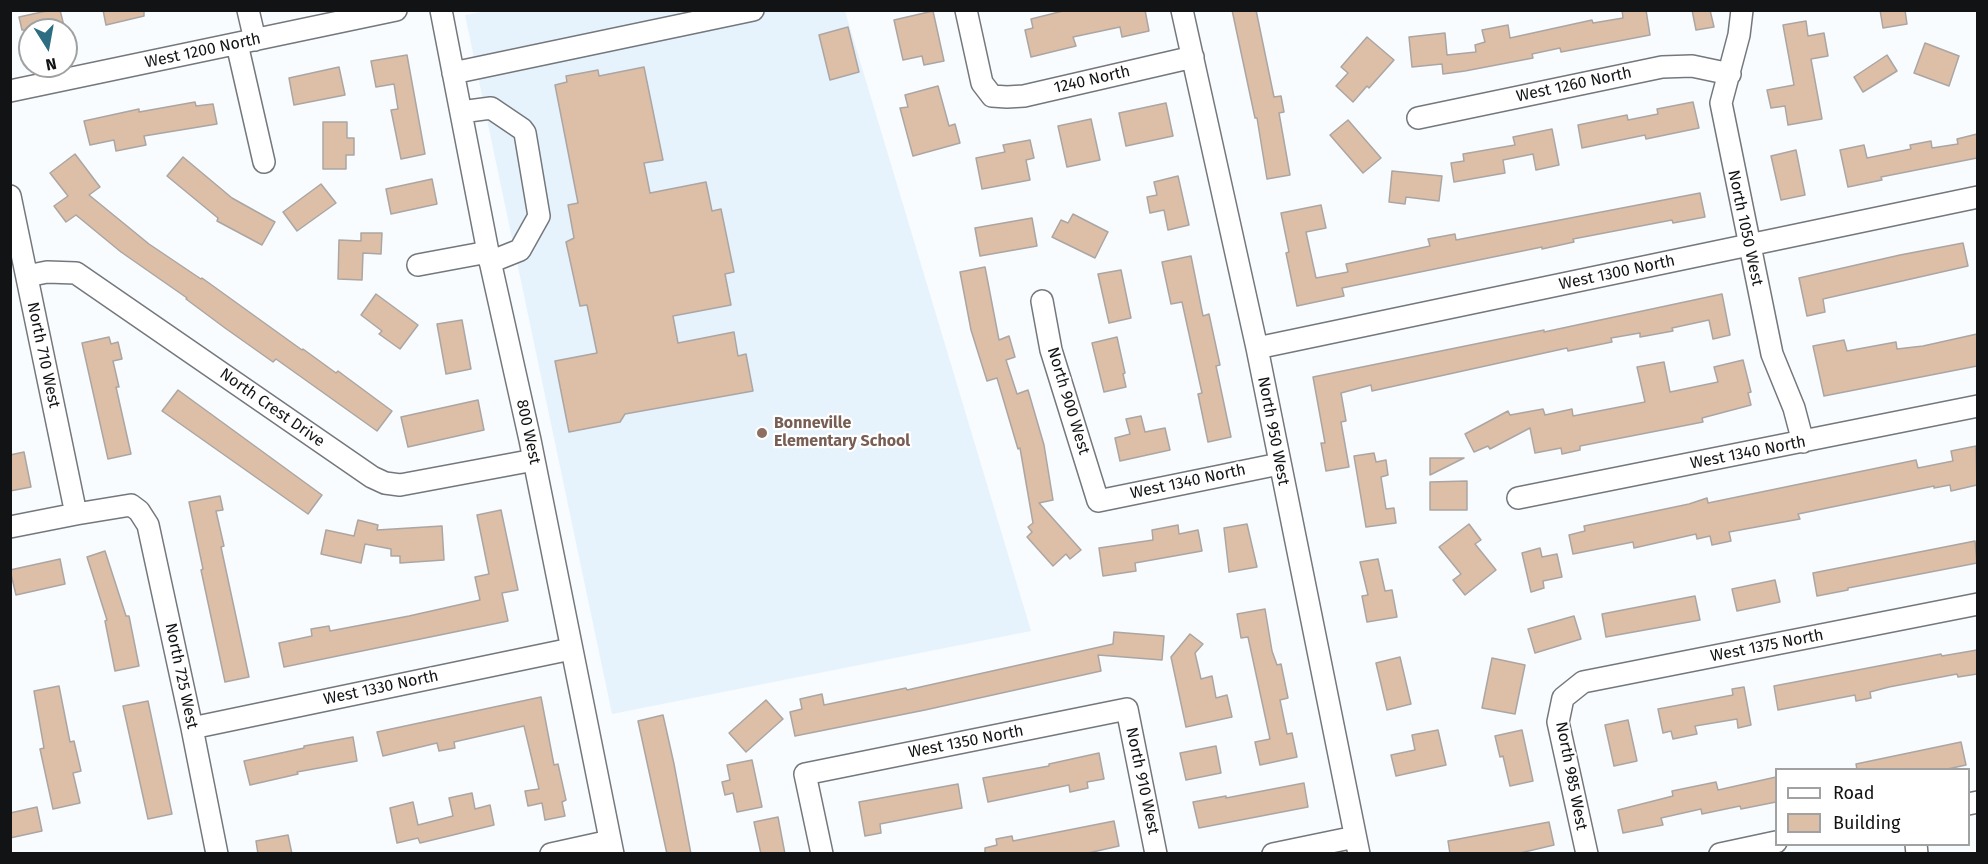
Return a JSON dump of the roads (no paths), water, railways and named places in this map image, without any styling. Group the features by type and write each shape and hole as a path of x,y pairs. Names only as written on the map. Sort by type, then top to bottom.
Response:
{"street":[{"path":"248,10 246,42 264,162"},
{"name":"West 1200 North","path":"10,91 396,10"},
{"name":"800 West","path":"441,10 489,257 534,460 612,847"},
{"path":"453,73 753,10"},
{"name":"1240 North","path":"966,10 982,83 992,96 1007,98 1024,96 1193,57"},
{"name":"North 950 West","path":"1182,10 1257,348 1357,845"},
{"name":"North 1050 West","path":"1742,10 1730,74 1721,103 1748,246 1772,354 1794,408 1803,442"},
{"name":"West 1260 North","path":"1418,118 1662,67 1692,66 1730,74"},
{"path":"418,265 489,257 520,250 539,216 525,133 522,129 491,108 461,112"},
{"name":"North 710 West","path":"10,196 76,513"},
{"name":"West 1300 North","path":"1257,348 1977,197"},
{"name":"North Crest Drive","path":"27,276 47,272 76,273 372,477 385,483 400,485 534,460"},
{"name":"North 900 West","path":"1042,301 1052,350 1098,501"},
{"name":"West 1340 North","path":"1518,498 1977,406"},
{"name":"West 1340 North","path":"1098,501 1279,464"},
{"name":"North 725 West","path":"76,513 131,505 139,511 148,525 217,854"},
{"path":"10,527 76,513"},
{"name":"West 1375 North","path":"1563,698 1583,682 1977,604"},
{"name":"West 1330 North","path":"192,728 571,649"},
{"name":"North 985 West","path":"1563,698 1558,722 1587,854"},
{"name":"West 1350 North","path":"822,854 805,774 1127,709"},
{"name":"North 910 West","path":"1127,709 1156,854"},
{"path":"1720,854 1775,842"},
{"path":"1273,854 1357,845"},
{"path":"551,854 612,847"}],"place":[{"name":"Bonneville Elementary School","path":"762,433"}]}
